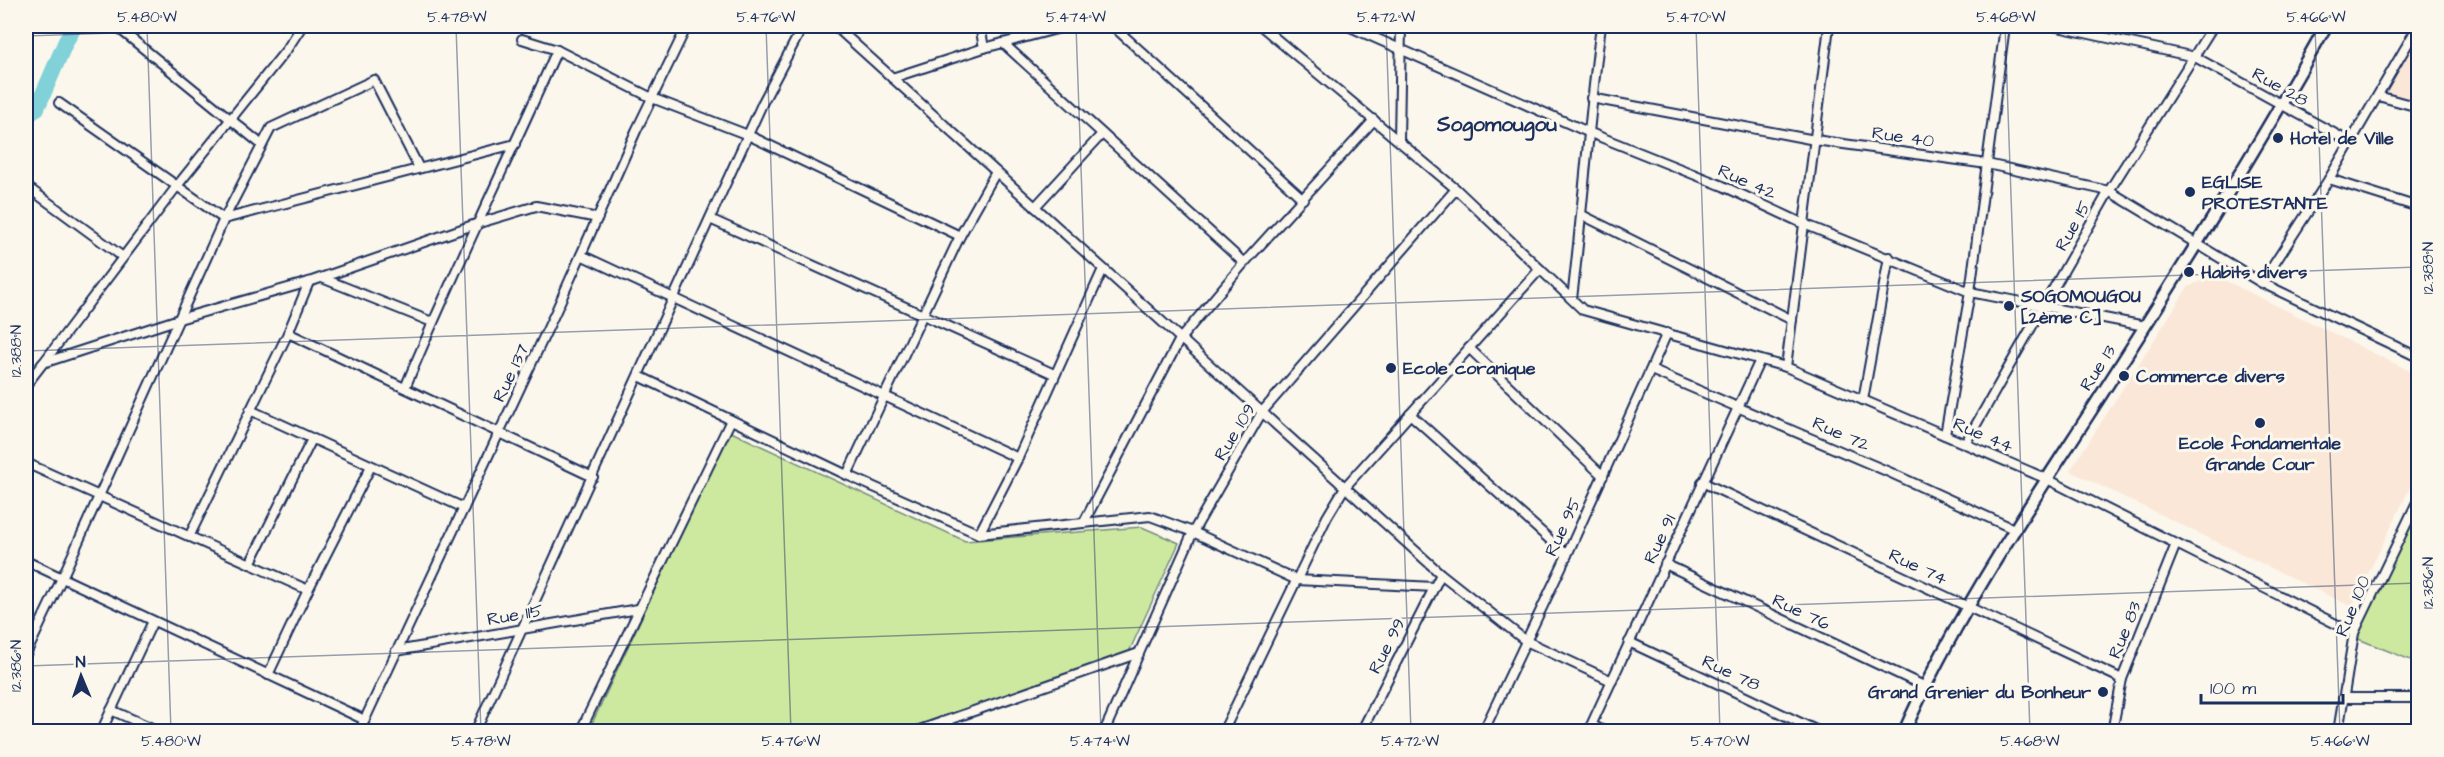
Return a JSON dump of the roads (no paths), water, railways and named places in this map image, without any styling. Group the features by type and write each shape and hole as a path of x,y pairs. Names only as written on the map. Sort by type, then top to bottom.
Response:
{"street":[{"path":"116,26 232,118 262,145"},
{"path":"26,385 177,186 287,50 302,26"},
{"name":"Rue 137","path":"359,732 687,26"},
{"path":"475,732 748,135 803,26"},
{"path":"835,26 1441,574 1526,641 1612,681"},
{"path":"980,26 984,48"},
{"path":"892,78 984,48 1068,26"},
{"path":"1113,26 1303,199"},
{"path":"1261,26 1456,189 1572,299"},
{"name":"Rue 42","path":"1348,26 1588,132 1723,186 1804,224 1970,292 2145,326"},
{"path":"1399,140 1401,26"},
{"path":"1572,299 1582,215 1591,98 1601,26"},
{"path":"1786,367 1829,26"},
{"path":"1945,435 1970,292 2005,26"},
{"name":"Rue 28","path":"2053,26 2195,57 2350,142"},
{"name":"Rue 15","path":"1965,444 2109,191 2213,26"},
{"name":"Rue 13","path":"1904,732 1924,686 1969,607 2047,479 2196,245 2282,105 2326,26"},
{"path":"2262,283 2329,179 2418,26"},
{"path":"522,39 557,50 652,98 748,135 960,236"},
{"path":"1003,43 1244,263"},
{"path":"405,388 476,224 557,50"},
{"path":"26,654 224,219 271,128 374,80 419,168"},
{"path":"2378,96 2418,107"},
{"name":"Rue 40","path":"1591,98 1815,140 1987,164 2109,191 2262,283 2418,357"},
{"path":"59,103 224,219 515,144"},
{"path":"1084,522 1180,339 1244,263 1374,120"},
{"path":"1035,207 1102,134"},
{"path":"847,475 960,236 996,172"},
{"path":"2329,179 2418,207"},
{"path":"26,186 123,257"},
{"name":"Rue 109","path":"1104,732 1193,532 1262,412 1456,189"},
{"path":"43,363 179,319 322,278 476,224 536,206 598,218"},
{"path":"1582,215 1792,320"},
{"path":"710,219 1054,374"},
{"path":"581,255 1018,458"},
{"path":"1863,400 1889,257"},
{"path":"980,534 1018,458 1103,268"},
{"path":"1223,732 1327,517 1344,487 1540,269"},
{"path":"322,278 432,322"},
{"path":"189,537 288,333 309,282"},
{"name":"Rue 44","path":"1572,299 1583,310 1786,367 2047,479 2354,633"},
{"path":"288,333 593,477"},
{"name":"Rue 95","path":"1483,732 1568,555 1667,333"},
{"path":"1469,348 1603,476"},
{"name":"Rue 91","path":"1590,728 1760,360"},
{"name":"Rue 72","path":"1651,370 1738,405 2016,530"},
{"path":"639,376 847,475 980,534 1150,516 1193,532 1297,580 1434,587"},
{"path":"250,410 464,508"},
{"path":"1410,414 1568,555"},
{"path":"580,732 731,420"},
{"path":"250,564 312,439"},
{"path":"26,464 308,590"},
{"path":"268,675 371,466"},
{"name":"Rue 74","path":"1702,482 2122,679"},
{"name":"Rue 100","path":"2338,732 2354,633 2418,500"},
{"name":"Rue 83","path":"2112,732 2122,679 2176,544"},
{"path":"26,561 365,720"},
{"name":"Rue 76","path":"1665,564 1924,686"},
{"name":"Rue 99","path":"1361,732 1441,574"},
{"name":"Rue 115","path":"396,651 638,609"},
{"path":"101,732 153,621"},
{"name":"Rue 78","path":"1629,642 1820,732"},
{"path":"914,732 1139,653"},
{"path":"2343,698 2418,698"},
{"path":"111,710 162,732"},
{"path":"942,722 963,732"},
{"path":"1590,728 1606,732"}],"waterway":[{"path":"26,117 37,108 66,41 75,26"}],"place":[{"name":"Hotel de Ville","path":"2278,138"},
{"name":"EGLISE PROTESTANTE","path":"2190,192"},
{"name":"Habits divers","path":"2189,272"},
{"name":"SOGOMOUGOU [2ème C]","path":"2009,306"},
{"name":"Ecole coranique","path":"1391,368"},
{"name":"Commerce divers","path":"2124,376"},
{"name":"Ecole fondamentale Grande Cour","path":"2260,423"},
{"name":"Grand Grenier du Bonheur","path":"2103,692"}],"district":[{"name":"Sogomougou","path":"1497,124"}]}
